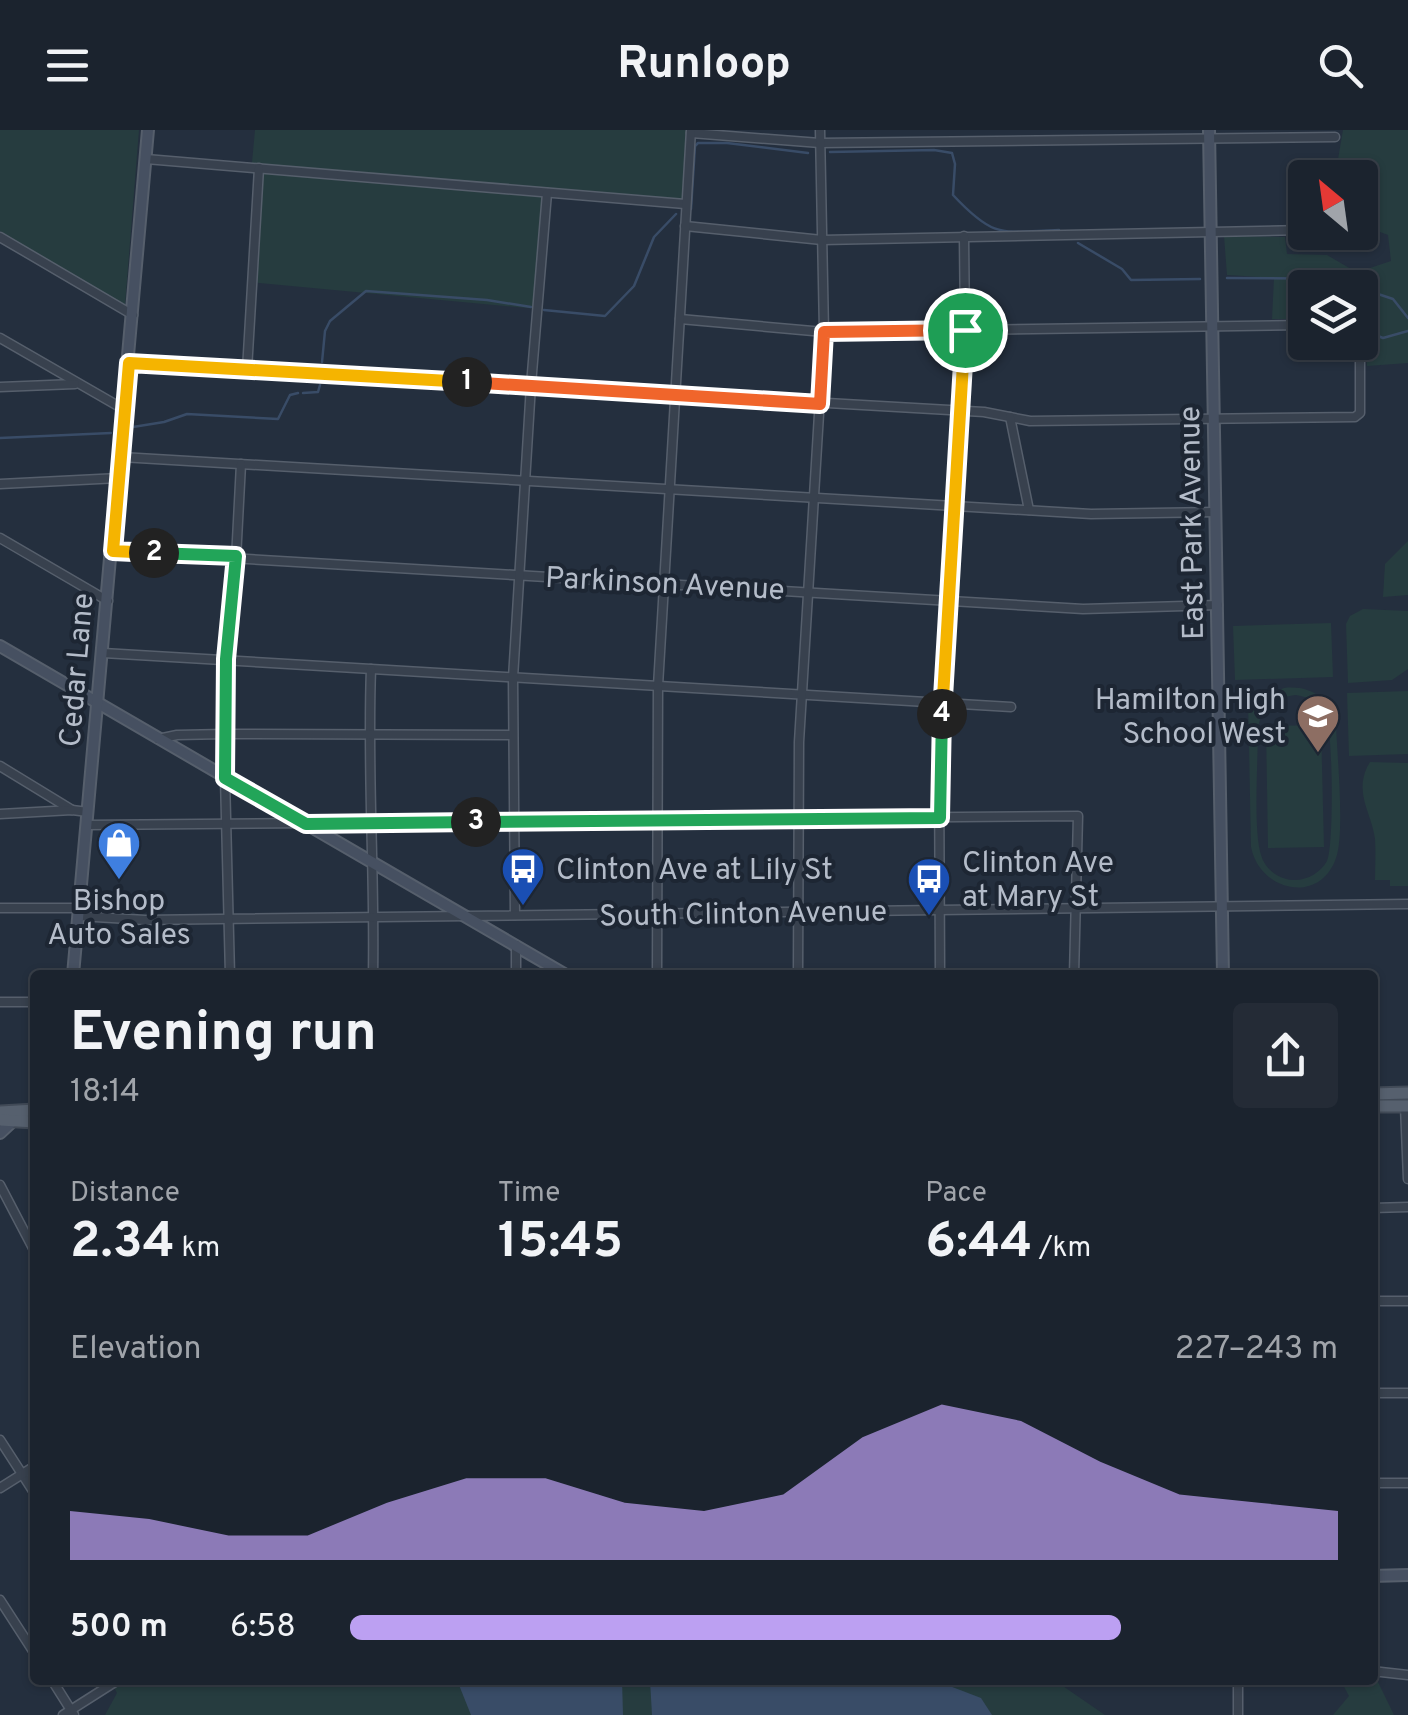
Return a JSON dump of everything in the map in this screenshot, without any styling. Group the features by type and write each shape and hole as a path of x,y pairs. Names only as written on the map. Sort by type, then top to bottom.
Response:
{"main road":[{"path":"1378,1095 1407,1101"},
{"path":"1378,1105 1407,1101"},
{"path":"0,1112 28,1111"}],"street":[{"name":"Cedar Lane","path":"74,970 148,130"},
{"path":"798,970 802,695 824,332 820,130"},
{"path":"963,130 963,142"},
{"path":"657,970 658,686 691,132 820,143 1209,134 1335,137"},
{"name":"East Park Avenue","path":"1209,134 1223,970"},
{"path":"146,158 685,204"},
{"path":"247,370 259,168"},
{"path":"515,915 513,678 530,385 547,193"},
{"path":"686,226 822,240 1288,230"},
{"path":"0,236 133,314"},
{"path":"940,970 942,703 965,330 964,236"},
{"path":"680,319 824,332 1288,326"},
{"path":"0,338 125,410"},
{"path":"129,363 960,411 1030,421 1354,417 1360,413 1360,360"},
{"path":"0,387 79,384"},
{"path":"1010,416 1029,510"},
{"path":"121,456 1091,514 1216,512"},
{"path":"230,970 226,659 241,464"},
{"path":"0,484 120,478"},
{"path":"0,538 108,601"},
{"name":"Parkinson Avenue","path":"113,551 1083,609 1218,605"},
{"path":"0,646 557,970"},
{"path":"103,653 1011,707"},
{"path":"371,670 368,734 374,862 372,970"},
{"path":"158,739 225,734 511,735"},
{"path":"0,766 72,810"},
{"path":"0,814 88,812"},
{"path":"87,825 1078,816 1074,970"},
{"name":"South Clinton Avenue","path":"0,908 79,912 110,920 1408,904"},
{"path":"516,946 516,970"},
{"path":"0,1002 30,1002"},
{"path":"1407,1101 1408,1179"},
{"path":"0,1133 6,1121 28,1111"},
{"path":"0,1185 30,1242"},
{"path":"1378,1208 1408,1207"},
{"path":"1378,1302 1408,1301"},
{"path":"1378,1393 1408,1392"},
{"path":"0,1440 30,1486"},
{"path":"0,1488 30,1469"},
{"path":"1378,1483 1408,1483"},
{"path":"1378,1576 1408,1575"},
{"path":"0,1600 30,1646"},
{"path":"1378,1672 1408,1675"},
{"path":"55,1685 69,1713 111,1685"},
{"path":"1238,1685 1238,1715"}],"green space":[{"path":"0,130 139,130 125,305 0,231"},
{"path":"255,130 691,130 686,208 547,197 538,309 249,282 259,174 251,173"},
{"path":"1343,130 1408,130 1408,363 1367,366 1367,360 1378,360 1378,270 1364,270 1391,261 1388,235 1378,231 1378,160 1338,160"},
{"path":"1224,236 1285,237 1287,254 1327,255 1356,270 1288,270 1288,319 1272,319 1274,278 1227,275"},
{"path":"1408,541 1408,595 1383,597 1385,564"},
{"path":"1363,609 1408,611 1408,669 1392,680 1348,683 1346,624 1350,616"},
{"path":"1331,623 1333,677 1235,680 1233,626"},
{"path":"1284,688 1310,691 1324,700 1336,724 1339,847 1328,873 1304,887 1278,883 1266,874 1251,847 1248,696 1257,695 1258,705","holes":["1296,695 1310,699 1326,716 1332,813 1327,861 1314,875 1295,880 1274,873 1266,865 1261,855 1257,812 1261,716 1281,698"]},
{"path":"1408,691 1408,754 1349,756 1347,693"},
{"path":"1321,725 1324,847 1268,848 1266,726"},
{"path":"1370,762 1408,763 1408,886 1390,886 1390,880 1375,880 1375,839 1363,792"},
{"path":"1378,1682 1394,1715 1333,1715 1349,1696 1343,1685"},
{"path":"1061,1685 1105,1715 105,1715 117,1693 114,1687"}],"water":[{"path":"459,1685 622,1685 623,1715 471,1715"},
{"path":"650,1685 947,1685 981,1698 992,1715 652,1715"}],"waterway":[{"path":"691,209 698,143 808,153"},
{"path":"830,152 952,153 953,195 979,220 1011,232 1059,230"},
{"path":"544,310 605,316 634,286 654,237 676,214"},
{"path":"1078,243 1122,269 1131,280 1200,279"},
{"path":"1227,278 1366,279 1375,293 1378,336 1408,331"},
{"path":"322,362 330,321 366,291 531,307"},
{"path":"1378,294 1393,299 1408,318"},
{"path":"303,393 318,392 320,385"},
{"path":"133,427 187,414 278,419 290,395 298,393"},
{"path":"0,438 111,433"}],"place":[{"name":"Hamilton High School West","path":"1318,754"},
{"name":"Bishop Auto Sales","path":"119,881"},
{"name":"Clinton Ave at Lily St","path":"523,907"},
{"name":"Clinton Ave at Mary St","path":"929,917"}],"route":[{"path":"965,330 939,756 940,818 306,824 225,778 226,659 236,556 113,551 129,363 820,404 824,332 965,330"}]}
